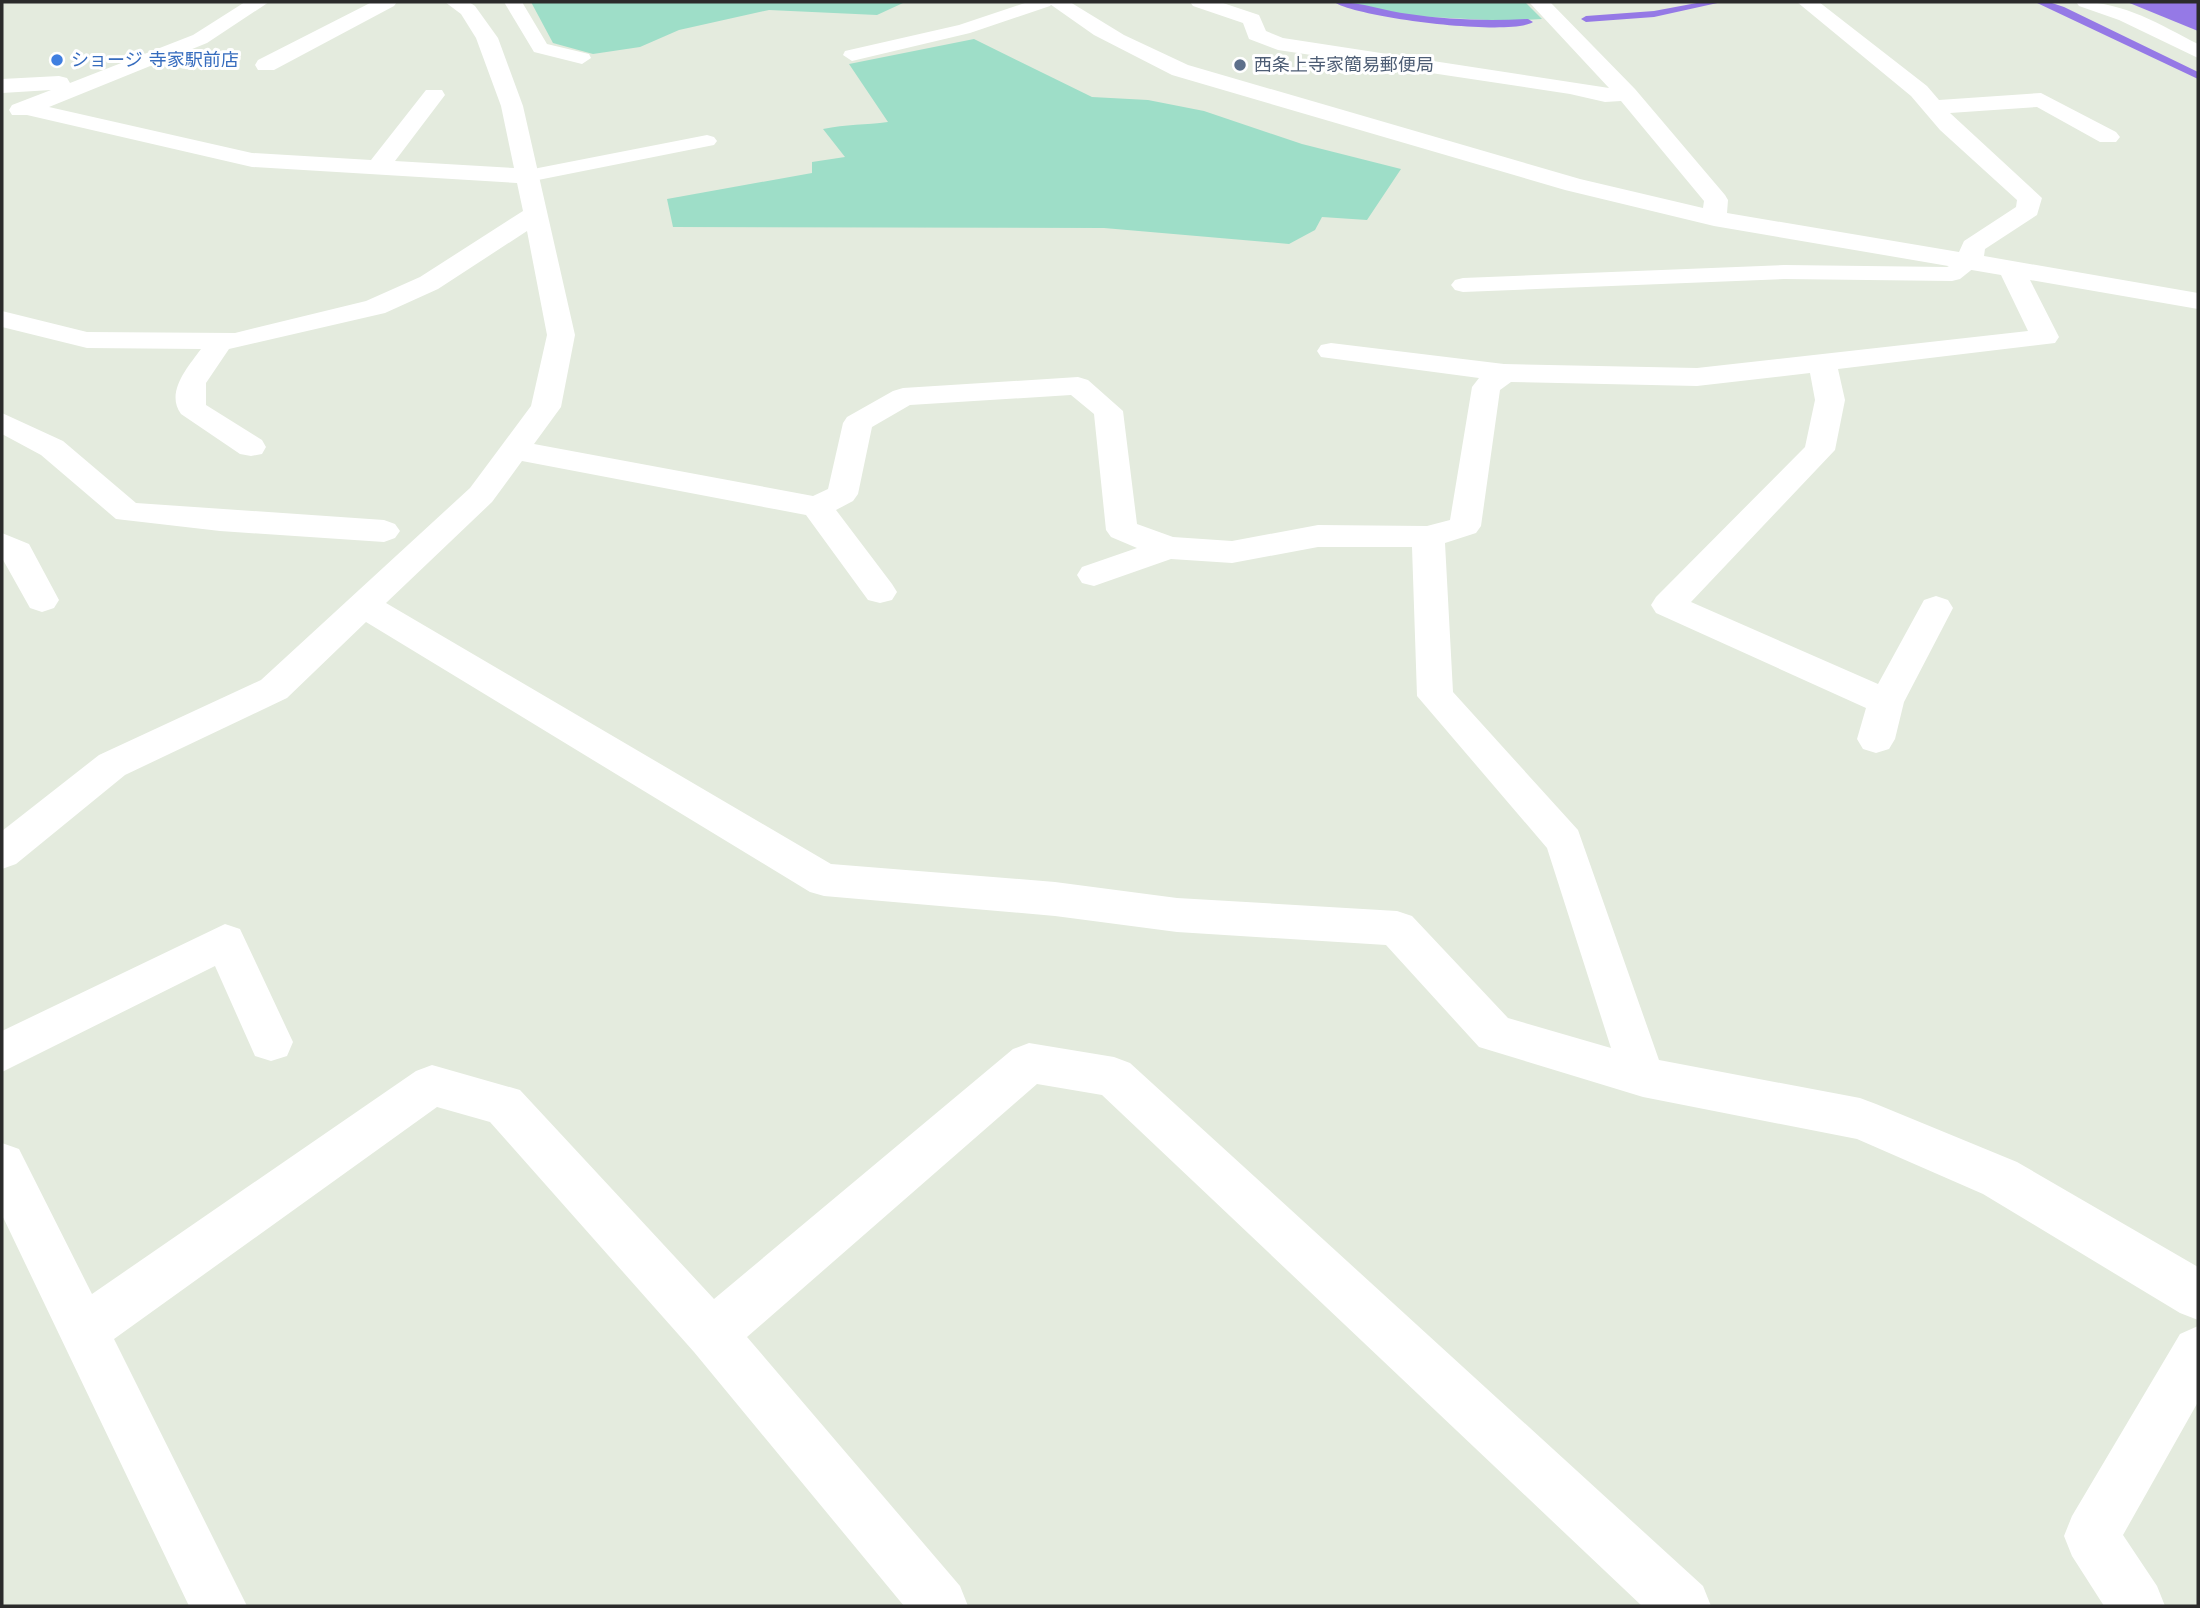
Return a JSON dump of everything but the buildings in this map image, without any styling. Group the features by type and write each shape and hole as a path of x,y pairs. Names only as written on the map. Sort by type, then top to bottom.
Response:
{"street":[{"path":"2,117 200,39 259,2"},
{"path":"266,65 387,2"},
{"path":"2,853 113,765 274,689 481,495 546,407 561,335 528,176 512,106 487,38 468,10 455,2"},
{"path":"1057,2 1112,39 1180,70 1574,186 1714,218 2198,301"},
{"path":"1200,2 1252,19 1256,35 1278,44 1570,87 1605,95 1627,94"},
{"path":"1539,2 1627,94 1716,200 1714,218"},
{"path":"1807,2 1919,91 1948,125 2030,198 2028,210 1973,246 1969,263"},
{"path":"2087,2 2126,16 2198,52"},
{"path":"2,86 63,83 82,85"},
{"path":"377,167 434,95"},
{"path":"1933,107 2041,100 2108,137"},
{"path":"25,108 252,160 528,176"},
{"path":"2,319 87,340 236,341 375,307 429,283 536,214"},
{"path":"1331,351 1504,373 1696,377 2045,337 2012,271"},
{"path":"220,341 192,383 191,408 251,447"},
{"path":"1822,363 1830,400 1819,450 1668,605 1886,702"},
{"path":"513,450 817,507 842,494 859,423 903,397 1078,386 1108,411 1122,530 1169,548 1232,552 1318,536 1428,537 1465,526 1486,387 1504,373"},
{"path":"2,422 52,448 127,512 220,521 384,531"},
{"path":"817,507 880,592"},
{"path":"1428,537 1435,696 1564,841 1643,1077"},
{"path":"2,544 17,552 42,600"},
{"path":"1094,575 1169,548"},
{"path":"364,605 824,880 1055,899 1177,915 1397,928 1494,1033 1643,1077 1860,1119 2000,1178 2198,1294"},
{"path":"1876,739 1886,702 1936,608"},
{"path":"2,1052 225,942 271,1042"},
{"path":"712,1334 1029,1063 1114,1077 1683,1606"},
{"path":"82,1331 432,1085 504,1105 712,1334 940,1606"},
{"path":"2,1165 219,1606"},
{"path":"2137,1606 2092,1536 2198,1352"}],"lane":[{"path":"513,2 540,48 582,58"},
{"path":"852,55 964,29 1044,2"},
{"path":"528,176 707,141"},
{"path":"1463,285 1784,272 1952,274 1969,263"}],"green space":[{"path":"531,2 903,3 877,15 769,10 679,30 640,47 593,54 553,43"},
{"path":"1346,2 1525,2 1542,19 1506,21 1392,15"},
{"path":"974,39 1092,97 1148,100 1204,111 1302,144 1401,169 1367,220 1322,217 1315,230 1289,244 1104,228 673,227 667,199 812,173 812,162 845,157 823,129 888,122 849,64"}],"shaded area":[{"path":"2127,2 2198,2 2198,31"}],"waterway":[{"path":"1339,2 1433,21 1480,24 1528,22"},
{"path":"1586,19 1654,14 1717,2"},
{"path":"2040,2 2060,9 2198,76"}],"place":[{"name":"ショージ 寺家駅前店","path":"57,60"},
{"name":"西条上寺家簡易郵便局","path":"1240,65"}]}
